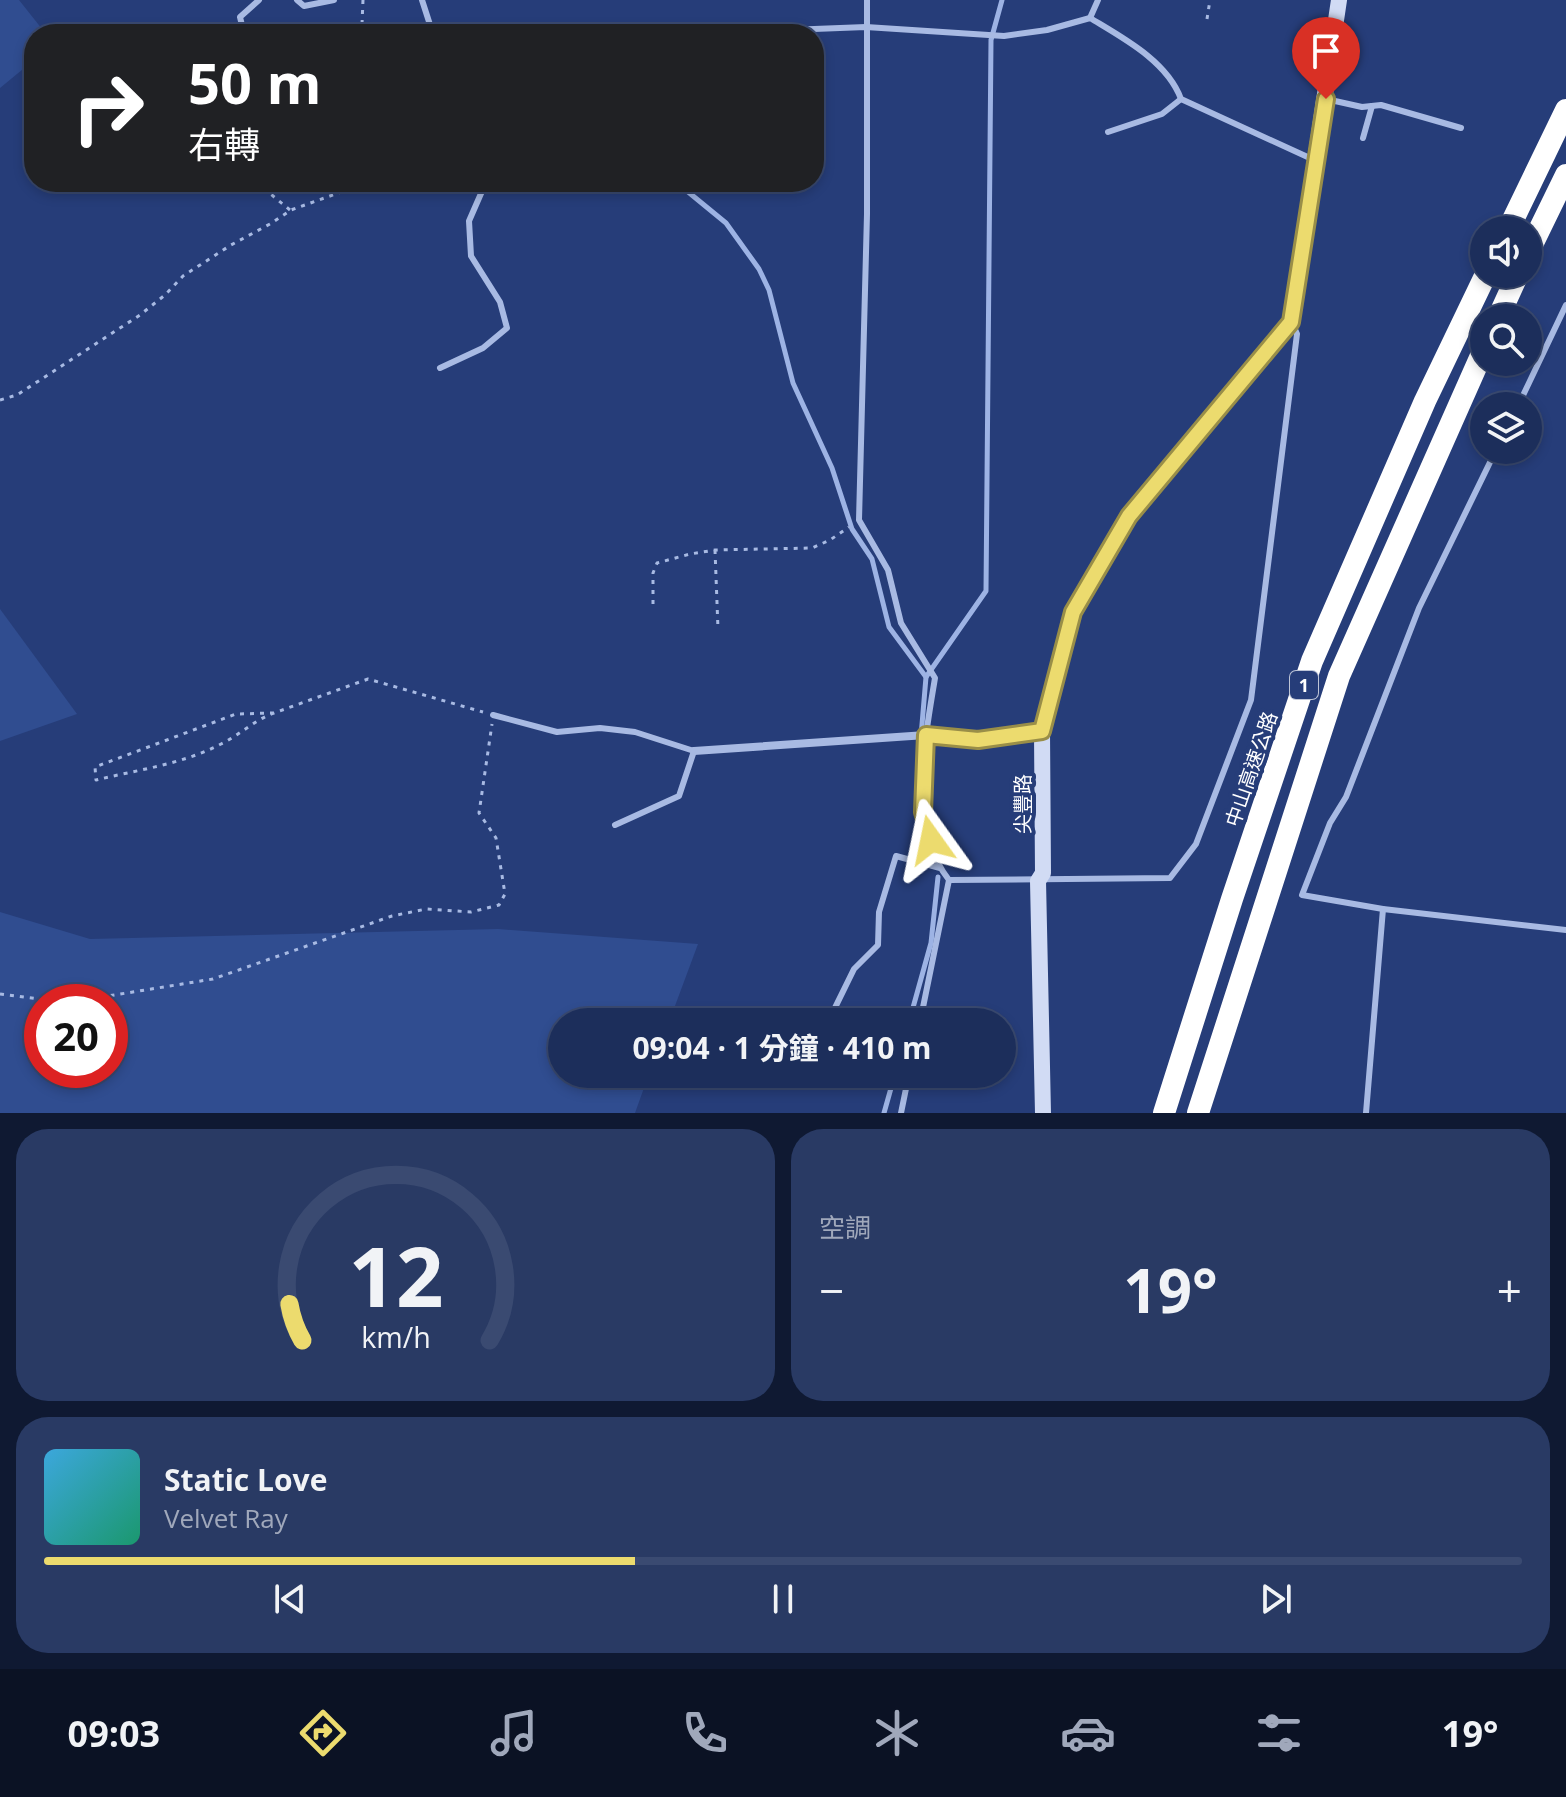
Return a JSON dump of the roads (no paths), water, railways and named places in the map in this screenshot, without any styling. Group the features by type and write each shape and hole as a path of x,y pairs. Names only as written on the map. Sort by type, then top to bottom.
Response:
{"highway":[{"path":"1515,216 1566,110"},
{"path":"1542,224 1566,175"},
{"name":"中山高速公路","path":"1164,1113 1312,661 1425,401 1479,288"},
{"name":"1","path":"1198,1113 1339,676 1472,376"}],"street":[{"path":"1291,322 1339,0"},
{"name":"尖豐路","path":"1043,1113 1038,881 1043,873 1042,731 1073,612 1129,516 1291,322"},
{"path":"694,751 907,736 978,740 1042,731"}],"lane":[{"path":"242,24 240,17 259,0"},
{"path":"297,0 304,6 334,0"},
{"path":"422,0 430,24"},
{"path":"867,0 867,214 859,520 888,570 901,623 935,678 924,736 923,812 940,868 949,880 923,1008"},
{"path":"1090,18 1098,0"},
{"path":"824,29 866,27 1004,36 1047,30 1090,18 1136,46 1175,83 1181,99 1316,160"},
{"path":"1108,132 1162,114 1181,99"},
{"path":"1326,99 1362,107 1381,105 1461,128"},
{"path":"1363,138 1372,106"},
{"path":"440,368 483,348 507,328 500,302 471,256 469,221 482,192"},
{"path":"1525,392 1566,305"},
{"path":"949,880 1170,878 1196,844 1251,700 1297,334 1291,322"},
{"path":"1489,464 1419,608 1346,797 1330,823 1302,895 1383,909 1566,930"},
{"path":"493,715 557,732 600,728 635,732 694,751 679,796 615,825"},
{"path":"835,1008 854,969 878,945 879,912 896,856 940,868"},
{"path":"1366,1113 1383,909"},
{"path":"901,1113 906,1088"}],"waterway":[{"path":"918,772 926,677 986,591 991,40 1002,0"},
{"path":"688,192 726,223 759,269 769,290 793,383 832,468 852,529 872,559 889,627 926,677"},
{"path":"913,1008 931,943 938,877"},
{"path":"884,1113 891,1088"}]}
